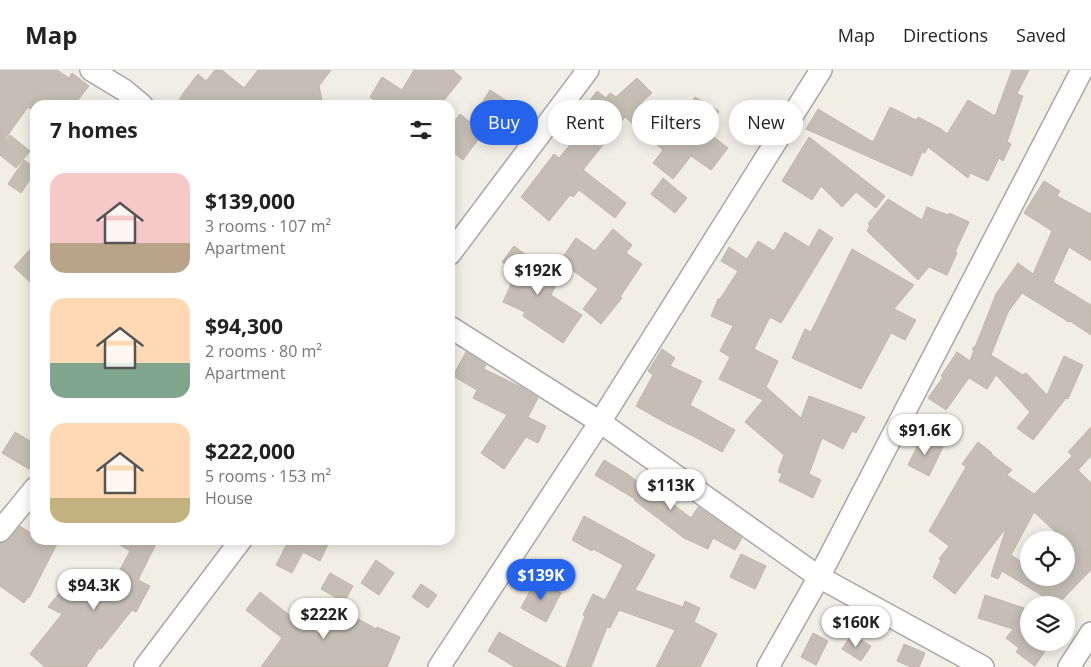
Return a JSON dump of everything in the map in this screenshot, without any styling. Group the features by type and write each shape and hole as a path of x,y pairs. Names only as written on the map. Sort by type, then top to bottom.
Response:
{"street":[{"path":"92,70 124,90 136,100"},
{"path":"455,247 588,70"},
{"path":"440,667 600,422 821,70"},
{"path":"768,667 819,576 1082,70"},
{"path":"455,330 600,422 819,576 983,667"},
{"path":"0,531 30,494"},
{"path":"145,667 237,545"},
{"path":"1069,667 1091,633"}],"building":[{"path":"0,70 57,70 69,78 72,73 89,86 78,100 30,100 30,108 28,107 0,146"},
{"path":"215,70 222,70 244,88 258,70 331,70 319,86 322,100 179,100 198,74 206,81"},
{"path":"414,70 453,70 462,78 444,100 374,100 370,97 382,77 402,90"},
{"path":"1012,70 1029,70 1017,94 1023,96 1007,142 1011,144 1003,161 999,158 988,181 970,173 968,178 928,147 925,153 922,152 912,176 806,129 818,109 873,142 890,107 916,120 918,117 947,134 968,100 995,116"},
{"path":"637,78 652,93 644,100 632,100 632,123 625,117 622,121 622,100 590,100 597,91 606,98 610,93 616,97"},
{"path":"490,90 506,100 484,100"},
{"path":"460,114 470,122 470,145 474,145 463,160 455,154 455,120"},
{"path":"10,135 30,151 16,168 0,155 0,147"},
{"path":"809,137 885,196 876,208 856,192 842,207 821,186 812,200 782,181"},
{"path":"719,141 728,148 711,170 691,156 673,179 653,163 663,150 657,145 719,145"},
{"path":"570,145 603,145 583,170 626,203 615,218 579,190 573,197 570,195 549,221 521,197 554,154 559,158"},
{"path":"24,160 30,164 30,180 21,193 8,184"},
{"path":"663,178 687,198 675,213 651,194"},
{"path":"1044,181 1060,191 1057,196 1091,214 1091,261 1069,247 1053,282 1091,305 1091,335 1022,293 1008,312 991,355 1023,375 1026,373 1047,395 1064,356 1083,365 1068,399 1066,398 1033,440 1017,428 1030,412 996,375 987,389 969,378 946,410 928,398 957,352 970,361 974,350 972,349 976,345 996,294 1018,263 1033,274 1052,231 1024,213"},
{"path":"888,199 922,220 927,207 948,215 949,213 969,222 947,275 929,267 918,280 867,231 870,226 868,224"},
{"path":"613,229 632,245 626,253 642,264 620,297 622,298 601,324 583,309 598,289 560,261 576,238 595,251"},
{"path":"819,229 833,238 781,323 770,317 754,349 778,361 766,387 801,418 809,396 865,417 856,433 852,431 843,449 822,438 809,474 821,480 813,498 779,481 782,474 778,472 784,455 745,422 763,400 719,379 730,357 720,351 733,326 711,316 718,299 720,299 738,271 721,261 729,247 747,259 758,241 774,251 785,232 809,247"},
{"path":"514,246 559,279 551,295 582,315 563,343 523,316 525,312 503,302 516,273 502,262"},
{"path":"30,249 30,282 14,267"},
{"path":"852,249 914,285 894,309 916,320 905,340 891,333 861,389 792,358 805,329 811,332"},
{"path":"662,349 675,358 670,366 702,381 690,405 735,430 722,452 636,406 653,375 648,371"},
{"path":"466,352 486,365 484,369 521,387 538,398 528,417 546,426 538,443 526,437 504,469 481,453 507,415 473,398 477,390 455,377 455,372"},
{"path":"1091,427 1091,456 1078,470 1091,483 1091,570 1066,596 1042,596 1026,586 1075,586 1075,531 1054,531 1034,512 1024,531 1020,531 1020,538 1011,555 1020,561 1020,582 1002,571 998,579 991,576 1006,528 955,594 933,577 941,560 939,559 949,546 929,531 966,467 962,464 978,442 1012,470 1007,475 1034,494 1072,456 1068,452"},
{"path":"15,432 30,441 29,469 2,453"},
{"path":"922,436 943,447 929,476 908,465"},
{"path":"604,460 629,475 662,502 665,498 691,518 698,507 742,538 735,550 713,538 708,549 684,538 635,499 595,475"},
{"path":"584,516 655,555 635,590 683,607 685,601 700,608 694,622 717,634 700,667 656,667 675,630 619,610 610,628 607,627 591,667 566,667 585,616 583,615 593,594 605,600 623,565 572,540"},
{"path":"20,526 30,533 30,545 56,545 29,598 24,603 0,586 0,543 9,539"},
{"path":"120,545 156,545 138,580 150,586 136,612 132,610 101,649 99,648 86,667 45,667 30,654 62,614 48,607 78,570 107,594 130,551"},
{"path":"286,545 328,545 320,561 303,552 292,573 276,565"},
{"path":"741,554 766,566 755,589 730,577"},
{"path":"376,560 394,573 379,595 361,583"},
{"path":"330,573 353,586 344,602 321,589"},
{"path":"536,580 561,593 546,622 521,608"},
{"path":"421,584 437,595 428,608 412,597"},
{"path":"260,592 293,618 323,636 339,608 376,629 377,627 400,637 387,667 261,667 282,638 246,610"},
{"path":"985,595 1020,607 1020,651 1045,651 1035,666 1016,652 1019,648 1006,638 1013,629 978,618"},
{"path":"499,632 562,667 515,667 488,651"},
{"path":"813,633 828,641 816,665 801,657"},
{"path":"852,634 871,646 861,661 842,649"},
{"path":"904,644 925,653 919,667 911,667 897,661"}]}
